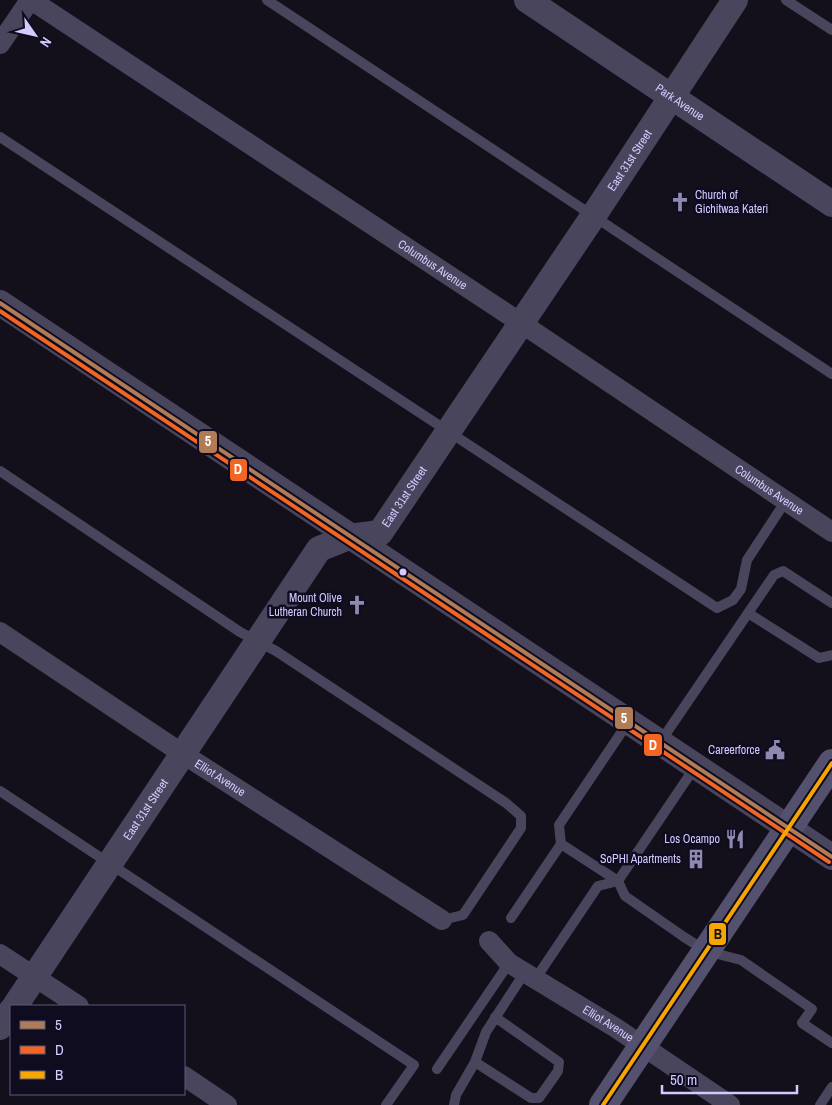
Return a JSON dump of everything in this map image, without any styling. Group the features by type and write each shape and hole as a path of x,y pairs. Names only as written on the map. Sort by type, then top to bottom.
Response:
{"main road":[{"path":"602,1105 832,763"}],"street":[{"path":"0,44 30,0"},
{"name":"Columbus Avenue","path":"30,0 522,323 832,532"},
{"name":"Park Avenue","path":"527,0 832,204"},
{"name":"East 31st Street","path":"15,1005 319,549 349,537 380,533 594,215 735,0"},
{"path":"0,303 832,857"},
{"name":"Elliot Avenue","path":"0,632 183,754 442,920"},
{"name":"Elliot Avenue","path":"490,941 523,971 642,1045 730,1105"},
{"path":"0,954 78,1005"},
{"path":"0,1027 10,1012"},
{"path":"185,1077 227,1105"}],"lane":[{"path":"267,0 832,374"},
{"path":"786,0 832,30"},
{"path":"0,136 717,608 733,600 741,589 747,560 785,502"},
{"path":"0,471 240,632 258,640 506,803 521,816 521,828 462,916 442,920"},
{"path":"660,742 774,576 782,571 832,603"},
{"path":"748,613 819,658 832,654"},
{"path":"510,918 561,844 558,825 629,721"},
{"path":"437,1069 598,886 618,881 696,766"},
{"path":"0,791 414,1065 386,1105"},
{"path":"561,844 618,881 625,896 706,950 741,960 812,1009 802,1023 832,1043"},
{"path":"454,1105 456,1095 476,1062 486,1032 523,971"},
{"path":"476,1062 531,1098 539,1098 558,1071 559,1062 495,1017"},
{"path":"820,1105 832,1087"}],"transit line":[{"name":"5","path":"0,303 832,857"},
{"name":"D","path":"0,311 829,862"},
{"name":"B","path":"603,1105 832,763"}],"place":[{"name":"Church of Gichitwaa Kateri","path":"680,202"},
{"name":"Mount Olive Lutheran Church","path":"357,605"},
{"name":"Careerforce","path":"775,750"},
{"name":"Los Ocampo","path":"735,839"},
{"name":"SoPHI Apartments","path":"696,859"}]}
